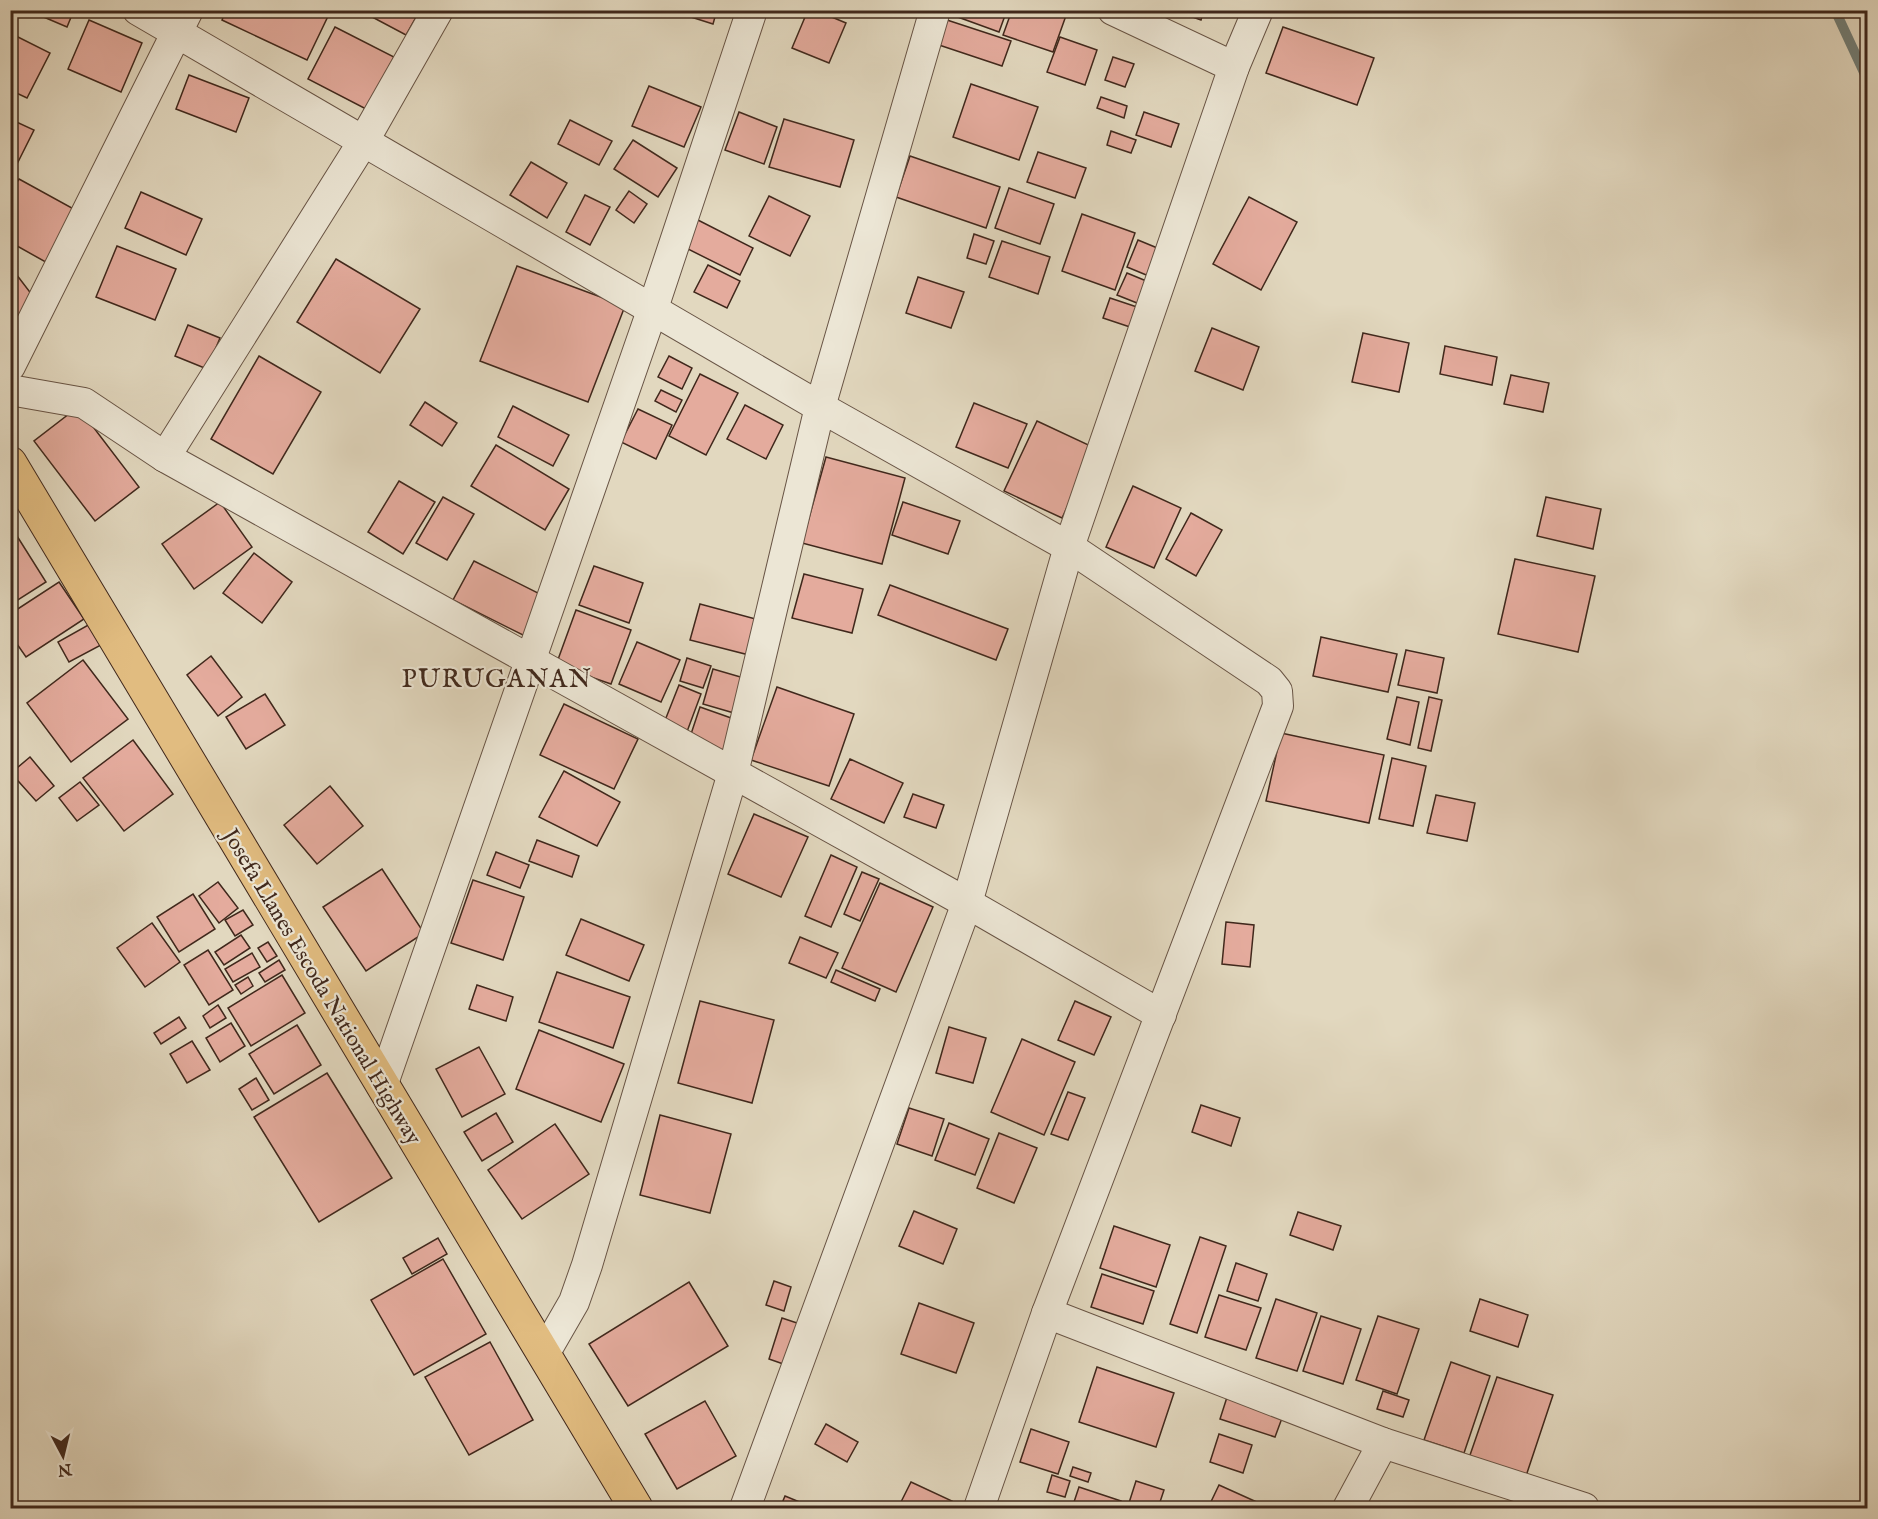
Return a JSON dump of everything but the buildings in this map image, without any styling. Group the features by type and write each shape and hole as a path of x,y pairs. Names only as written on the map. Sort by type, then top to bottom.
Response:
{"main road":[{"name":"Josefa Llanes Escoda National Highway","path":"10,463 636,1509"}],"street":[{"path":"138,10 183,22 363,142 653,308 820,407 1069,546 1269,681 1277,691 1278,706 1047,1313 979,1509"},
{"path":"165,457 363,142 438,10"},
{"path":"382,1086 653,308 752,10"},
{"path":"544,1354 574,1302 587,1264 733,773 820,407 935,10"},
{"path":"1113,10 1234,68"},
{"path":"746,1509 967,903 1069,546 1234,68 1258,10"},
{"path":"10,366 183,22"},
{"path":"10,390 84,403 165,457 967,903 1161,1015"},
{"path":"1047,1313 1383,1443 1584,1509"},
{"path":"1348,1509 1383,1443"}],"waterway":[{"path":"1835,10 1868,81"}],"district":[{"name":"PURUGANAN","path":"497,678"}]}
